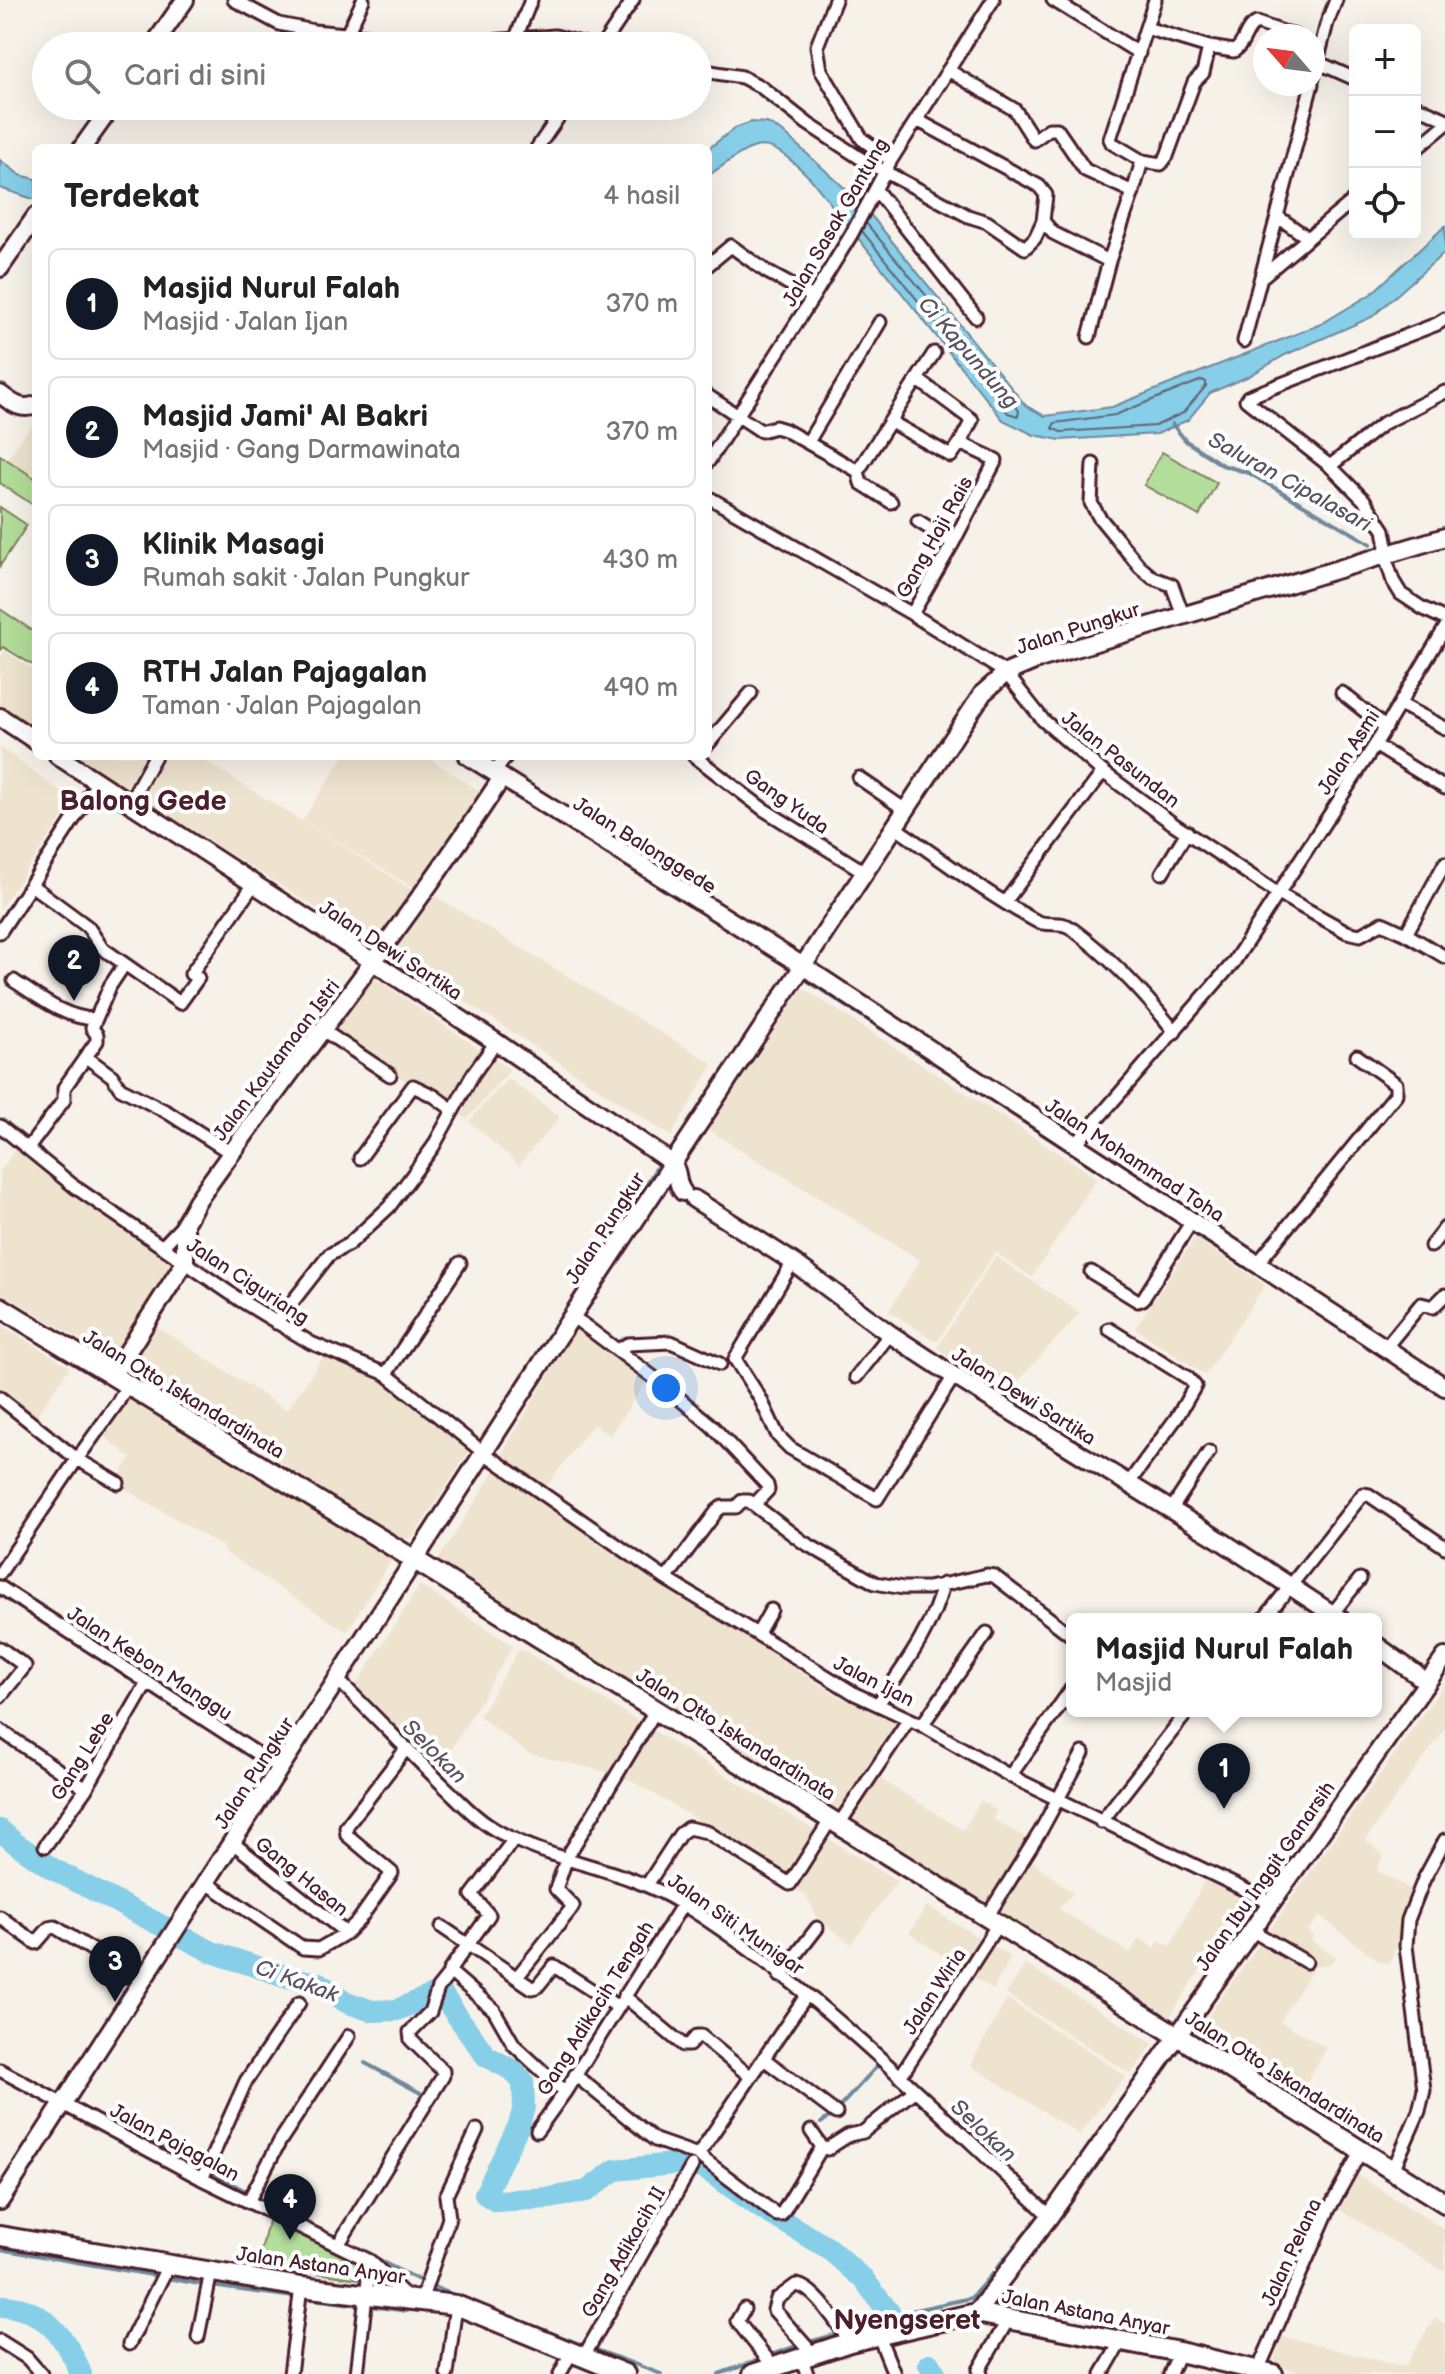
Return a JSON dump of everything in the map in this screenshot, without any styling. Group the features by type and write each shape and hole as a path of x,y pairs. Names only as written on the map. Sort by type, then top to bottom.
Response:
{"main road":[{"path":"163,32 185,0"},
{"path":"85,144 102,120"},
{"path":"0,268 32,222"},
{"path":"0,394 16,406 27,409 32,407"},
{"name":"Jalan Pungkur","path":"0,2201 209,1884 572,1316 983,693 1006,673 1039,659 1445,537"},
{"path":"0,717 32,738"},
{"name":"Jalan Dewi Sartika","path":"64,760 496,1042 672,1163 677,1169 678,1182 689,1195 793,1262 890,1334 1291,1586 1328,1613"},
{"name":"Jalan Balonggede","path":"474,760 803,966"},
{"name":"Jalan Kautamaan Istri","path":"185,1223 197,1201 321,1029 433,882 497,777"},
{"name":"Jalan Mohammad Toha","path":"803,966 1445,1387"},
{"path":"119,1380 185,1262 185,1223"},
{"name":"Jalan Otto Iskandardinata","path":"0,1307 415,1560 1445,2203"},
{"path":"1382,1649 1427,1682"},
{"name":"Jalan Ibu Inggit Ganarsih","path":"976,2313 1050,2216 1445,1657"},
{"name":"Jalan Astana Anyar","path":"0,2236 168,2266 210,2277 456,2305 625,2374"},
{"name":"Jalan Astana Anyar","path":"753,2374 773,2366 807,2361 850,2342 878,2334 976,2313 1266,2372"}],"street":[{"path":"234,0 279,24 314,31 348,32 363,0"},
{"path":"518,32 531,0"},
{"path":"611,32 633,0"},
{"path":"835,0 817,46 821,70 862,139 891,160"},
{"name":"Jalan Sasak Gantung","path":"712,456 851,235 891,160 993,0"},
{"path":"1053,0 1139,53"},
{"path":"1155,0 1110,139 1112,143 1142,161 1161,164 1167,156 1194,82 1203,73 1209,47"},
{"path":"1325,25 1336,0"},
{"path":"1146,28 1209,47 1234,51 1253,26"},
{"path":"1325,66 1349,76"},
{"path":"948,70 1015,110 1034,140 1049,129 1057,129 1085,170 1133,192"},
{"path":"712,72 742,77 752,82 808,124 884,173 968,216 987,222 1025,248 1035,238 1043,221 1046,195 1039,186 917,120"},
{"path":"1244,341 1308,96"},
{"path":"1421,109 1445,122 1421,144"},
{"path":"540,144 556,120"},
{"path":"1089,337 1109,261 1142,161"},
{"path":"873,195 976,317"},
{"path":"1263,276 1349,204"},
{"path":"1278,217 1308,238"},
{"path":"1043,221 1053,233 1109,261"},
{"path":"712,262 731,246 767,272 813,297"},
{"path":"808,442 880,322"},
{"path":"1442,326 1246,400 1247,404 1330,466 1364,500 1384,530 1385,556 1401,594 1445,619"},
{"path":"858,471 934,353"},
{"path":"917,379 972,420 960,443"},
{"path":"1330,466 1384,423 1445,392"},
{"path":"712,399 761,431 778,428 808,442 858,471 861,483 891,502"},
{"name":"Gang Haji Rais","path":"891,422 951,456 960,443 996,460 912,614"},
{"path":"1093,464 1091,503 1099,517 1140,567 1153,578 1172,585 1183,615"},
{"name":"Jalan Pasundan","path":"712,499 912,614 1006,673 1043,720 1103,772 1277,893 1347,932 1360,935 1382,923 1445,957"},
{"path":"918,521 953,543"},
{"name":"Jalan Asmi","path":"1075,1145 1233,963 1386,728 1445,628"},
{"path":"712,739 751,693"},
{"path":"1342,693 1386,728"},
{"path":"1400,704 1445,728"},
{"path":"1375,745 1445,788"},
{"path":"129,803 153,760"},
{"path":"497,777 504,760"},
{"name":"Gang Yuda","path":"700,760 763,809 863,871"},
{"path":"1005,902 1103,772"},
{"path":"859,778 904,809"},
{"path":"0,932 98,782"},
{"path":"893,826 1043,924 1067,926 1096,948 1151,1002 1175,1032"},
{"path":"1162,873 1187,832"},
{"path":"1406,934 1445,863"},
{"path":"31,885 88,927 102,948 180,1003 198,978 191,974 254,884"},
{"path":"29,1147 64,1100 64,1088 97,1041 92,1028 110,986 124,965"},
{"path":"14,981 50,1005 79,1019 96,1019"},
{"path":"321,1029 390,1075"},
{"path":"276,1323 329,1255 349,1244 389,1207 433,1147 473,1074 496,1042"},
{"path":"1257,1264 1396,1094 1396,1084 1357,1056"},
{"path":"86,1057 112,1076 120,1088 167,1112 231,1153"},
{"path":"360,1158 413,1086 453,1110"},
{"name":"Jalan Ciguriang","path":"0,1126 75,1187 276,1323 311,1343 386,1374 484,1453"},
{"path":"1091,1272 1138,1301 1143,1299 1192,1221"},
{"path":"162,1247 185,1223"},
{"path":"1431,1246 1445,1228"},
{"path":"793,1262 735,1359 760,1398 778,1436 790,1448 877,1499 954,1376"},
{"path":"386,1374 460,1263"},
{"path":"1385,1348 1421,1304 1433,1307 1445,1295"},
{"path":"572,1316 712,1426 765,1483 768,1490 755,1504"},
{"path":"1109,1329 1175,1369 1195,1386 1177,1417 1128,1484"},
{"path":"856,1377 890,1334"},
{"path":"618,1350 628,1344 671,1342 720,1364"},
{"path":"0,1573 118,1402 119,1380"},
{"path":"0,1398 77,1459 118,1483"},
{"path":"1171,1510 1209,1452"},
{"name":"Jalan Ijan","path":"484,1453 666,1579 818,1671 922,1725 1010,1776 1270,1902"},
{"path":"1269,1613 1363,1494 1369,1495 1445,1547"},
{"path":"666,1579 717,1511 722,1507 736,1507 745,1500 755,1504 803,1542 875,1583 928,1588 994,1576 1066,1631"},
{"path":"1336,1613 1360,1579"},
{"path":"878,1704 922,1639 936,1612 943,1584"},
{"name":"Jalan Kebon Manggu","path":"0,1587 281,1769"},
{"path":"758,1633 771,1610"},
{"path":"922,1725 987,1633"},
{"path":"0,1648 25,1666 0,1697"},
{"name":"Jalan Siti Munigar","path":"338,1680 479,1820 512,1838 647,1885 683,1904 780,1976 901,2076 1050,2216"},
{"name":"Gang Lebe","path":"45,1846 86,1789 147,1683"},
{"path":"1010,1776 1066,1697"},
{"path":"517,1977 572,1908 556,1889 567,1857 656,1710"},
{"path":"1101,1822 1183,1717"},
{"path":"647,1885 674,1842 688,1828 707,1832 790,1884 909,1719"},
{"path":"0,1730 86,1789"},
{"name":"Gang Hasan","path":"233,1843 342,1931 359,1920 392,1873 347,1835 346,1827 405,1748"},
{"name":"Jalan Wiria","path":"901,2076 992,1920 1083,1753"},
{"path":"338,2245 443,2076 443,2071 416,2046 410,2036 412,2029 430,2012 450,1971 489,1915 472,1895 512,1838"},
{"path":"1393,2170 1419,2111 1424,2090 1407,1960 1408,1920 1424,1879 1445,1840"},
{"path":"209,1884 303,1948 319,1949 342,1931"},
{"name":"Gang Adikacih Tengah","path":"537,2131 565,2092 683,1904"},
{"path":"0,1917 36,1943 49,1928 55,1927 143,1981"},
{"path":"442,1927 534,1988 554,1966 683,2045 689,2045 701,2036 751,2077"},
{"path":"780,1976 817,1928"},
{"path":"1251,1930 1306,1962"},
{"path":"450,1971 494,2010 514,2045 565,2092"},
{"name":"Gang Adikacih II","path":"560,2374 578,2353 695,2160 806,1996"},
{"path":"202,2179 246,2081 299,2003"},
{"path":"251,2196 280,2141 349,2036"},
{"path":"764,2059 836,2113"},
{"name":"Jalan Pajagalan","path":"0,2070 202,2179 251,2196 370,2261 416,2300"},
{"path":"575,2075 655,2140 695,2160 774,2214 781,2215 822,2147"},
{"path":"811,2131 822,2147 827,2149 849,2135 863,2132 914,2091"},
{"path":"416,2300 449,2218 446,2196 477,2130"},
{"name":"Jalan Pelana","path":"1266,2372 1328,2211 1361,2151"},
{"path":"357,2374 370,2261"},
{"path":"129,2344 168,2266"},
{"path":"198,2337 210,2277"},
{"path":"807,2361 774,2310 775,2302 796,2285 804,2287 834,2318 850,2342"},
{"path":"290,2374 301,2287"},
{"path":"447,2374 456,2305"},
{"path":"744,2309 737,2321 773,2366"},
{"path":"981,2374 979,2370 1009,2318"},
{"path":"878,2334 894,2374"},
{"path":"1102,2374 1120,2343"},
{"path":"2,2346 27,2358 41,2374"},
{"path":"1170,2374 1179,2352"}],"shaded area":[{"path":"32,425 32,475 7,459"},
{"path":"5,651 32,669 32,728 0,708 0,657"},
{"path":"0,747 74,801 0,909"},
{"path":"81,760 143,760 126,789"},
{"path":"163,760 203,760 413,890 372,943 140,797"},
{"path":"341,760 432,760 484,794 414,888 302,821"},
{"path":"435,896 713,1064 671,1136 393,954"},
{"path":"369,974 510,1070 467,1119 330,1033"},
{"path":"803,988 1097,1178 1032,1277 995,1252 937,1342 889,1311 920,1260 708,1130"},
{"path":"508,1078 560,1117 519,1165 469,1121"},
{"path":"18,1145 175,1266 116,1361 0,1292 0,1172"},
{"path":"1195,1238 1265,1285 1205,1375 1135,1328"},
{"path":"995,1256 1080,1313 1007,1393 937,1348"},
{"path":"151,1323 287,1410 326,1353 380,1376 471,1448 414,1536 408,1539 397,1537 125,1365"},
{"path":"0,1324 70,1367 33,1421 0,1398"},
{"path":"578,1324 649,1378 610,1435 593,1424 544,1490 499,1459"},
{"path":"126,1397 392,1559 347,1632 223,1551 222,1546 115,1483 131,1458 100,1433"},
{"path":"497,1467 600,1545 842,1698 877,1713 886,1708 909,1722 871,1773 963,1830 981,1800 996,1810 993,1819 1032,1841 988,1906 436,1563"},
{"path":"420,1585 513,1646 436,1775 353,1690"},
{"path":"520,1648 897,1881 851,1944 817,1918 807,1897 773,1870 673,1805 630,1780 529,1754 479,1716"},
{"path":"1445,1683 1445,1729 1365,1840 1383,1855 1377,1870 1418,1894 1389,1964 1378,1961 1320,1916 1307,1931 1314,1935 1311,1940 1336,1957 1330,1964 1315,1966 1280,2021 1327,2048 1297,2098 1196,2033"},
{"path":"1028,1858 1073,1893 1059,1909 1130,1953 1139,1938 1155,1948 1160,1940 1170,1946 1207,1876 1247,1899 1170,2016 996,1910"},
{"path":"927,1906 1011,1957 993,1990 909,1933"},
{"path":"1025,1964 1153,2044 1131,2074 1006,1994"},
{"path":"1007,1999 1126,2076 1079,2134 970,2065"},
{"path":"1356,2174 1445,2230 1445,2272 1336,2208"},
{"path":"1435,2317 1445,2324 1445,2374 1309,2374 1273,2364 1282,2336 1404,2367"}],"green space":[{"path":"1162,452 1217,483 1199,516 1144,485"},
{"path":"0,455 32,476 32,504 0,483"},
{"path":"0,507 27,525 0,566"},
{"path":"0,609 32,630 32,665 3,647 0,650"},
{"path":"269,2217 362,2263 360,2279 258,2265"}],"water":[{"name":"Ci Kapundung","path":"751,122 767,123 782,131 861,203 1026,406 1045,416 1112,407 1321,324 1371,294 1445,226 1445,252 1372,317 1285,355 1249,376 1210,393 1188,420 1157,434 1060,440 1034,435 1003,420 810,178 781,153 760,146 739,155 712,173 712,146 735,128"},
{"path":"0,160 20,175 32,178 32,199 0,188"}],"waterway":[{"name":"Saluran Cipalasari","path":"1172,424 1186,441 1222,465 1249,473 1371,544"},
{"path":"802,977 1185,1227"},
{"path":"591,1273 660,1162"},
{"path":"1190,1231 1406,1371"},
{"name":"Ci Kakak","path":"0,1830 53,1869 212,1952 291,1978 319,1983 346,2002 372,2011 397,2010 435,1994 443,1996 486,2056 512,2070 523,2082 524,2107 519,2125 485,2194 496,2201 550,2198 587,2191 615,2170 673,2164 704,2168 764,2210 828,2248 864,2280 892,2316"},
{"path":"346,1926 361,1908"},
{"path":"365,2063 428,2097"},
{"name":"Selokan","path":"836,2111 880,2063"},
{"path":"81,2108 206,2169"},
{"name":"Selokan","path":"821,2123 832,2115"},
{"name":"Selokan","path":"519,2125 536,2130"},
{"path":"209,2171 249,2193"},
{"path":"255,2196 295,2218"},
{"name":"Selokan","path":"997,2268 1042,2213"},
{"path":"0,2249 158,2276"},
{"path":"376,2259 425,2283"},
{"name":"Selokan","path":"846,2331 892,2315 971,2298 992,2274"},
{"path":"172,2279 205,2285"},
{"path":"211,2286 294,2297"},
{"path":"431,2286 585,2346"},
{"path":"304,2298 360,2305"},
{"path":"0,2306 29,2311 51,2326 68,2348 81,2374"},
{"path":"370,2306 407,2311"},
{"path":"806,2343 841,2333"},
{"path":"768,2356 800,2345"},
{"path":"594,2349 661,2374"},
{"path":"719,2374 764,2358"},
{"name":"Ci Kakak","path":"929,2364 936,2374"}],"place":[{"name":"Masjid Jami' Al Bakri","path":"74,1001"},
{"name":"Masjid Nurul Falah","path":"1224,1809"},
{"name":"Klinik Masagi","path":"115,2002"},
{"name":"RTH Jalan Pajagalan","path":"290,2240"}],"district":[{"name":"Balong Gede","path":"143,800"},
{"name":"Nyengseret","path":"907,2319"}]}
